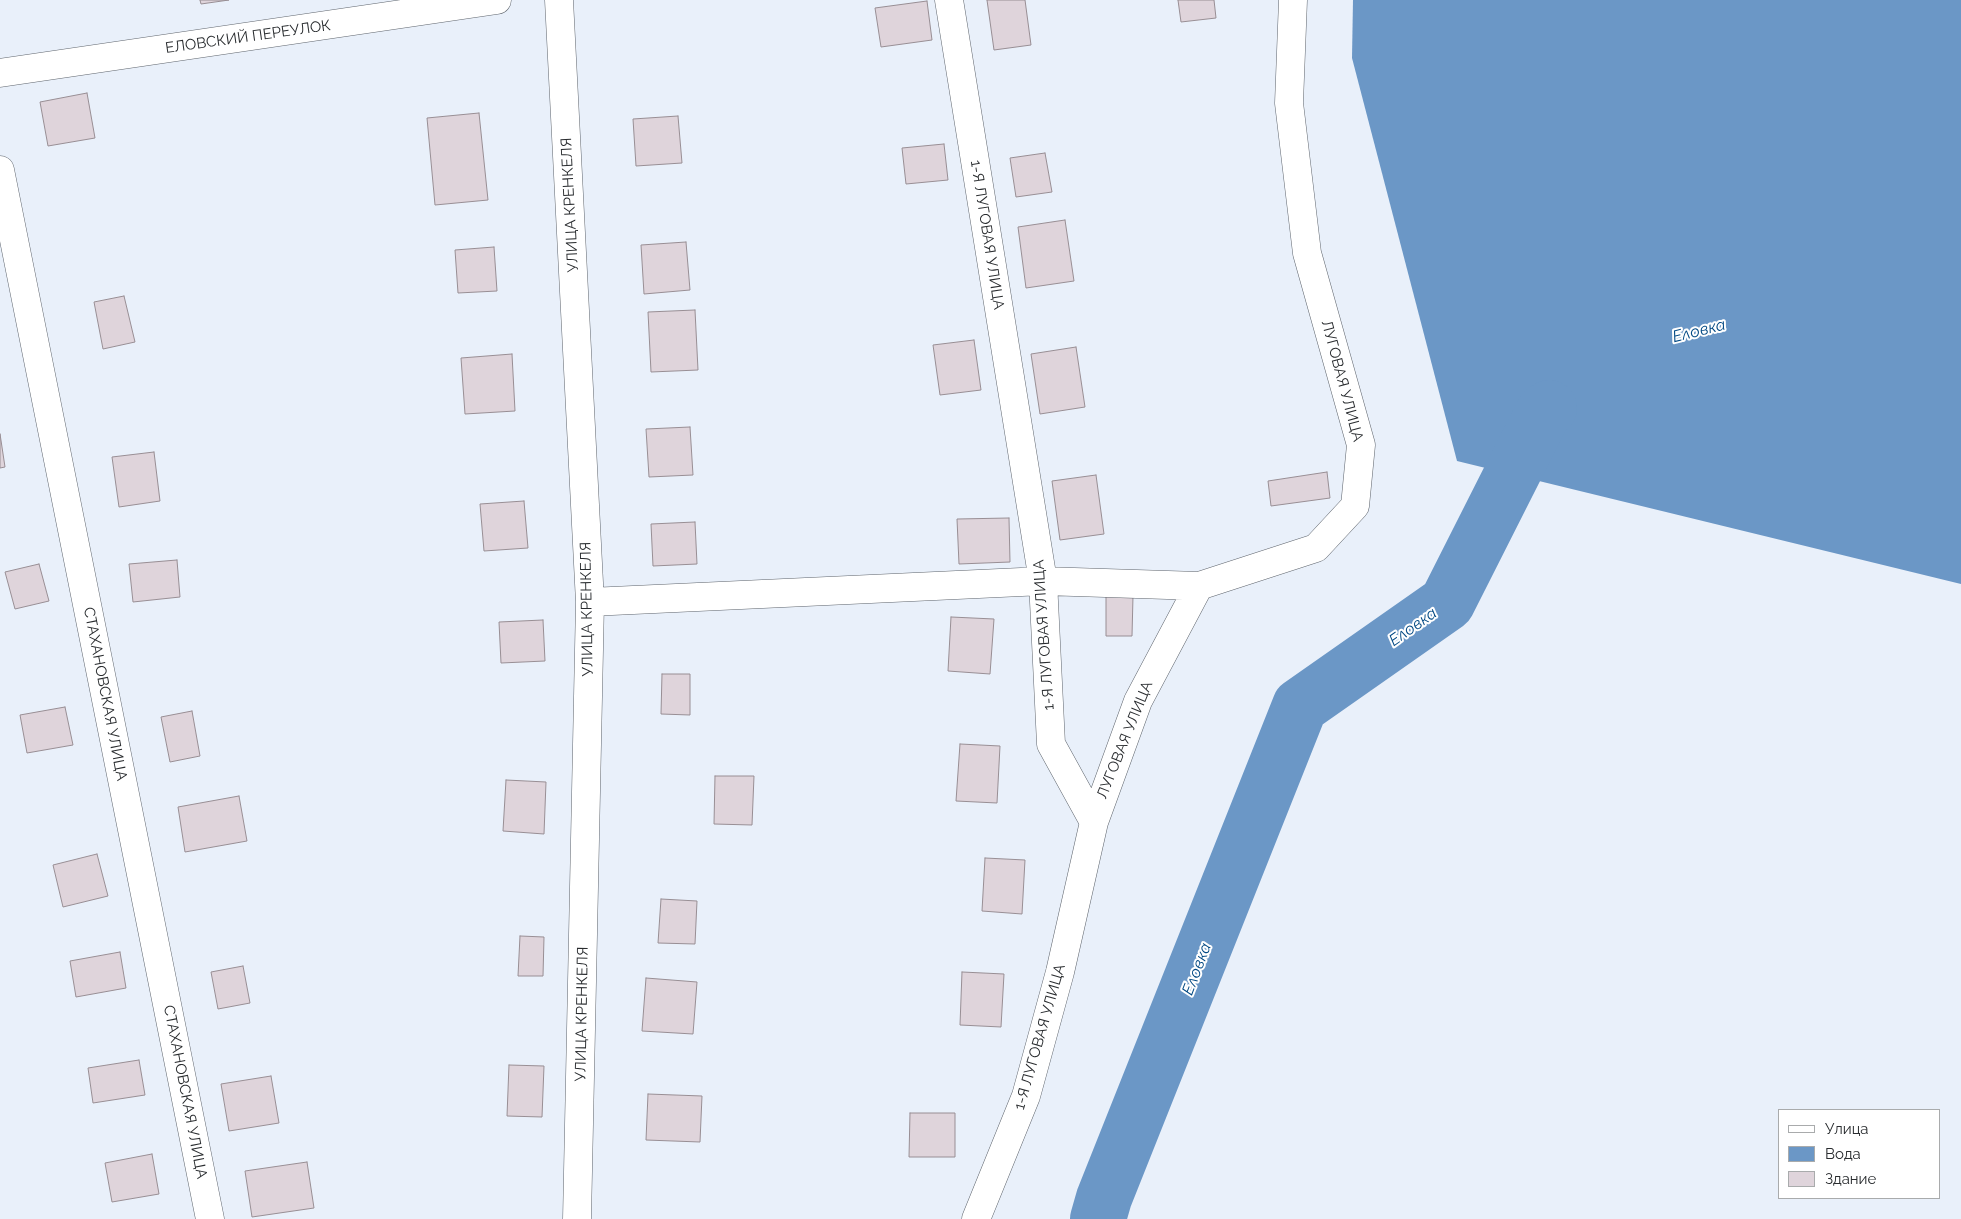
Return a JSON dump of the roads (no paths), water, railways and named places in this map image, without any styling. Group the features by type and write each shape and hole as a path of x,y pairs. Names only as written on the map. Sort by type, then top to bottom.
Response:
{"street":[{"name":"ЕЛОВСКИЙ ПЕРЕУЛОК","path":"0,73 497,0"},
{"name":"УЛИЦА КРЕНКЕЛЯ","path":"559,0 590,602 577,1219"},
{"name":"1-Я ЛУГОВАЯ УЛИЦА","path":"949,0 1043,581 1051,744 1094,822 1060,972 1026,1096 976,1219"},
{"name":"ЛУГОВАЯ УЛИЦА","path":"1094,822 1138,701 1199,586 1316,548 1355,506 1361,445 1307,253 1289,103 1293,0"},
{"name":"СТАХАНОВСКАЯ УЛИЦА","path":"0,170 210,1219"},
{"path":"590,602 1043,581 1199,586"}],"water":[{"path":"1353,0 1961,0 1961,584 1457,461 1352,58"}],"waterway":[{"name":"Еловка","path":"1098,1219 1104,1198 1300,706 1447,603 1543,413 1549,408"}]}
